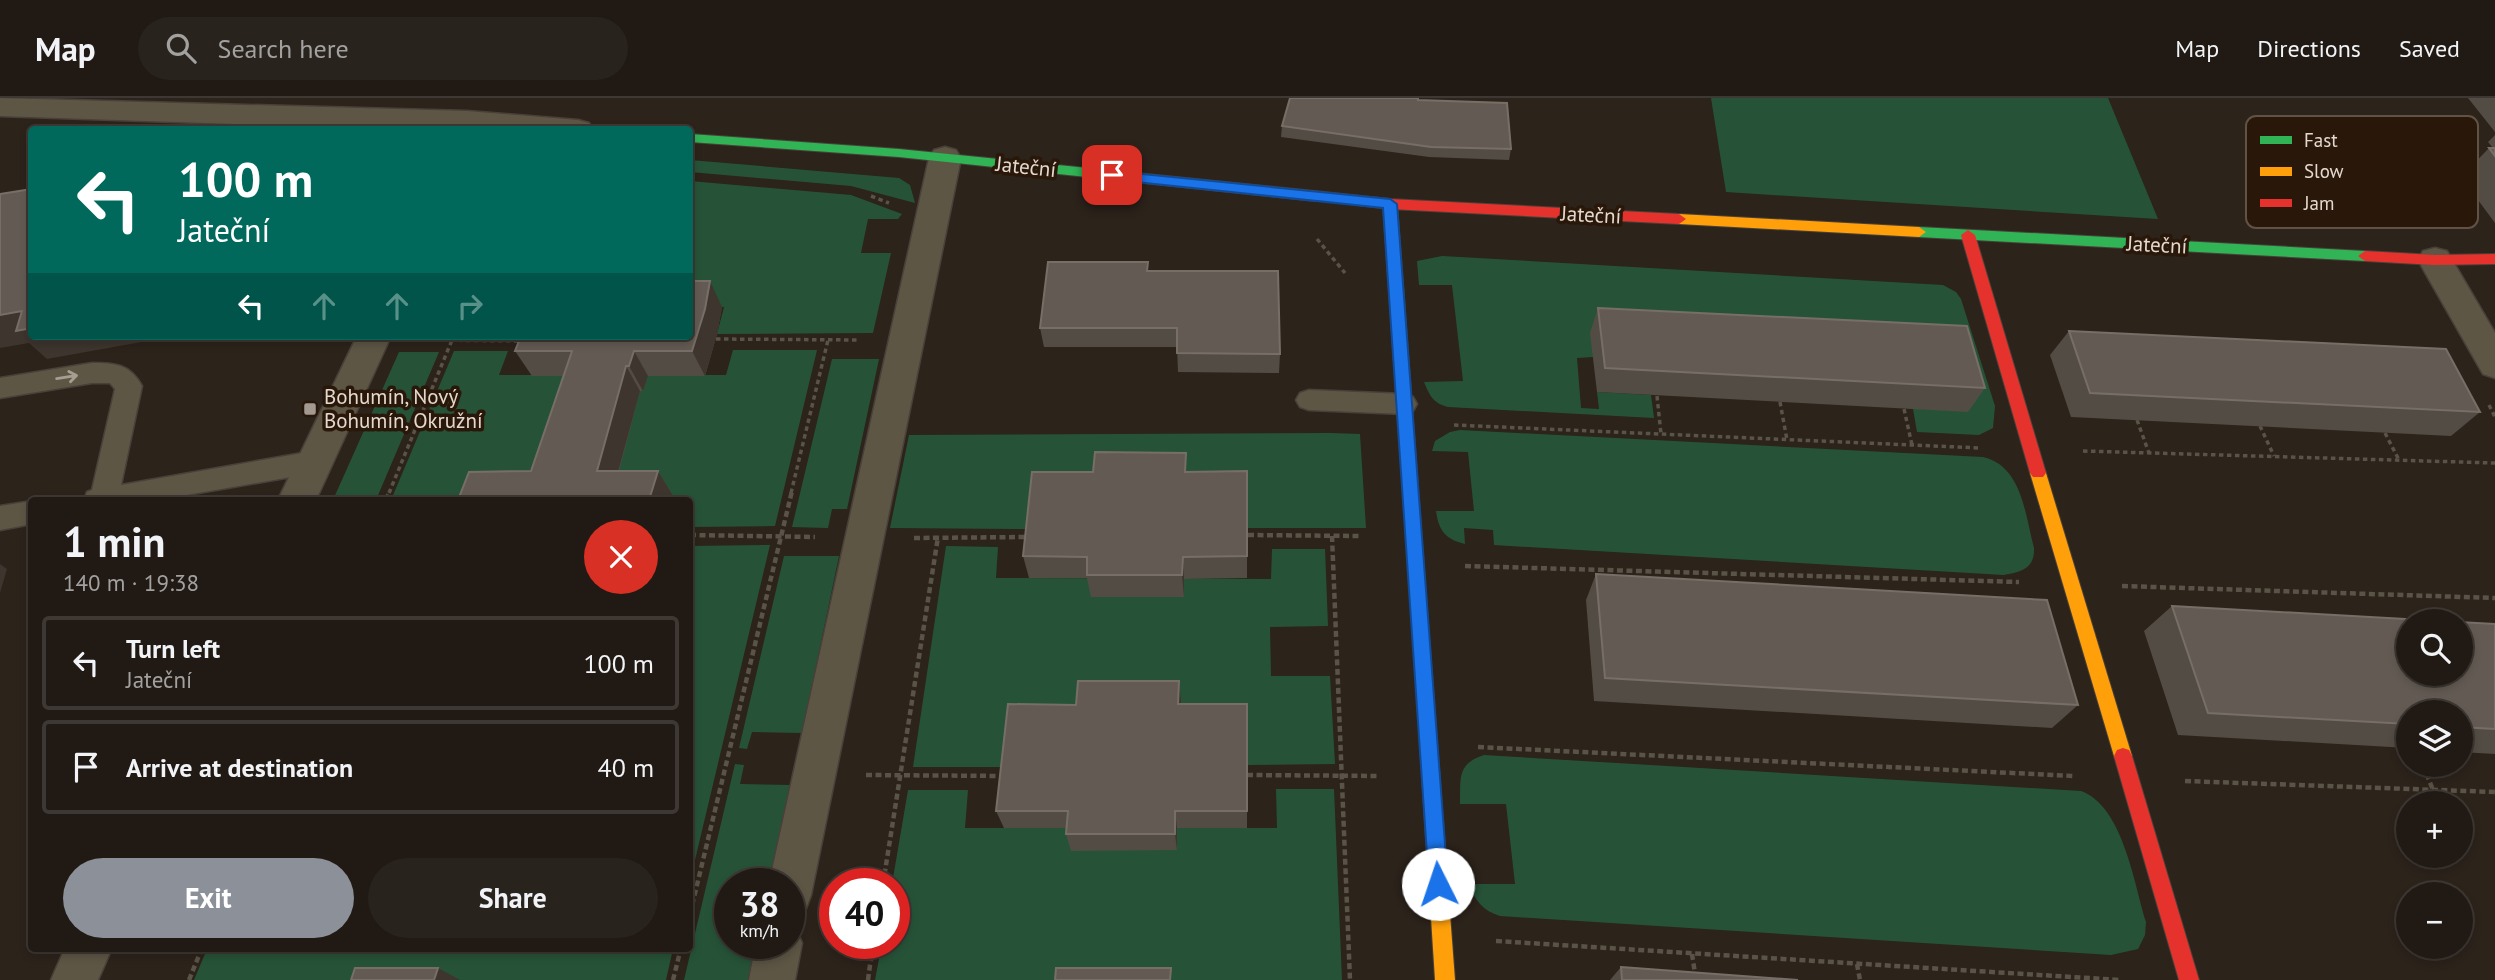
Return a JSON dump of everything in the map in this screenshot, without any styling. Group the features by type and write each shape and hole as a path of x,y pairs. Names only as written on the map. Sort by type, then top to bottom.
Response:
{"street":[{"path":"0,106 463,116 545,126"},
{"name":"Jateční","path":"693,138 945,158 1390,204 2435,260 2495,259"},
{"path":"795,868 945,158"},
{"path":"1390,204 1445,980"},
{"path":"1968,235 2189,980"},
{"path":"2435,260 2495,364"},
{"path":"298,497 372,340"},
{"path":"74,980 87,952"},
{"path":"772,980 776,959"}],"lane":[{"path":"0,388 92,373 116,373 129,386 102,497"},
{"path":"1309,400 1405,414"},
{"path":"118,497 314,462"},
{"path":"0,518 28,513"}],"path":[{"path":"387,497 452,340 530,341"},
{"path":"716,340 906,341"},
{"path":"693,901 828,340"},
{"path":"1657,396 1661,434"},
{"path":"1780,402 1787,440"},
{"path":"1903,408 1912,445"},
{"path":"1405,414 1661,434 1787,440 2495,463"},
{"path":"2137,420 2148,453"},
{"path":"2260,426 2274,456"},
{"path":"2385,433 2399,460"},
{"path":"693,535 1033,537"},
{"path":"1248,535 1370,536"},
{"path":"1332,536 1350,980"},
{"path":"886,868 938,537"},
{"path":"1415,564 2495,598"},
{"path":"1428,744 2129,779 2495,792"},
{"path":"814,775 1009,776"},
{"path":"1247,775 1430,776"},
{"path":"2428,777 2433,789"},
{"path":"1442,938 2032,977 2120,980"},
{"path":"189,980 200,952"},
{"path":"674,980 680,952"},
{"path":"1692,954 1696,980"},
{"path":"868,980 871,959"},
{"path":"1857,964 1860,980"}],"green space":[{"path":"1711,98 2108,98 2158,219 1726,192"},
{"path":"693,160 899,178 910,185 915,203 851,186 693,172"},
{"path":"693,181 851,195 902,214 898,219 868,219 861,253 891,253 873,333 717,334 724,307 693,307"},
{"path":"1442,256 1943,285 1956,292 1961,299 1995,406 1993,428 1979,435 1917,432 1913,409 1593,357 1577,358 1581,408 1599,409 1597,392 1651,395 1654,418 1448,407 1433,398 1424,382 1463,381 1452,285 1419,285 1417,261"},
{"path":"733,350 817,350 775,526 693,527 693,497 392,497 454,351 508,351 499,375 726,375"},
{"path":"399,352 439,352 377,497 334,497"},
{"path":"832,359 879,359 847,509 832,509 828,528 792,527"},
{"path":"1460,430 1983,457 1996,462 2014,481 2024,507 2034,555 2026,568 2004,575 1494,545 1493,530 1464,528 1465,544 1444,534 1436,511 1474,511 1468,452 1432,451 1435,441 1450,432"},
{"path":"1360,434 1366,528 1248,528 1247,494 1033,529 890,528 909,435"},
{"path":"770,545 693,868 693,546"},
{"path":"946,546 998,547 996,578 1271,579 1272,549 1325,549 1328,626 1270,627 1271,676 1330,676 1335,764 1247,765 1247,724 1009,767 913,767"},
{"path":"784,556 839,556 802,733 752,732 747,749 739,748"},
{"path":"1484,755 2081,791 2095,799 2117,829 2146,922 2145,935 2138,949 2111,955 1500,916 1480,904 1468,884 1515,884 1506,804 1460,804 1464,768"},
{"path":"735,764 744,765 740,784 791,785 773,868 714,868 714,959 754,959 749,980 684,980 691,952 693,952 693,942"},
{"path":"1276,789 1334,789 1342,980 875,980 879,959 910,959 910,868 895,868 908,790 968,790 965,828 1073,828 1071,850 1176,850 1177,828 1277,828"},
{"path":"206,952 672,952 666,980 194,980"}],"building":[{"path":"1290,98 1418,98 1507,103 1511,149 1431,147 1282,126"},
{"path":"28,190 28,329 16,331 22,311 0,315 0,194"},
{"path":"1048,262 1148,262 1147,271 1278,271 1280,354 1177,353 1177,328 1040,328"},
{"path":"693,281 710,281 705,309 692,351 634,351 629,366 626,366 597,471 658,471 650,497 459,497 469,472 531,471 572,351 515,351 519,340 693,340"},
{"path":"1598,308 1967,326 1985,388 1605,368"},
{"path":"2069,331 2446,349 2480,412 2090,393"},
{"path":"1095,452 1186,453 1185,472 1247,471 1247,556 1183,557 1182,575 1087,575 1087,557 1023,556 1032,472 1093,472"},
{"path":"1596,574 2047,600 2078,705 1605,678"},
{"path":"2172,606 2396,618 2396,686 2473,686 2473,623 2495,624 2495,729 2473,728 2473,700 2396,700 2396,723 2208,713"},
{"path":"1078,681 1179,681 1178,704 1247,704 1247,811 1175,811 1175,834 1066,834 1068,811 996,811 1008,704 1076,705"},
{"path":"1621,967 1798,980 1622,980"},
{"path":"355,968 438,968 434,980 351,980"},
{"path":"1056,968 1171,968 1170,980 1055,980"}],"traffic: fast":[{"path":"693,138 899,153 1315,196"},
{"path":"1390,204 1422,650"},
{"path":"1919,232 2365,256"}],"traffic: slow":[{"path":"1679,219 1919,232"},
{"path":"2038,473 2123,756"},
{"path":"1422,650 1445,980"}],"traffic: jam":[{"path":"1315,196 1390,204 1679,219"},
{"path":"1968,235 2038,473"},
{"path":"2365,256 2435,260 2495,259"},
{"path":"2123,756 2189,980"}],"place":[{"name":"Bohumín, Nový Bohumín, Okružní","path":"310,409"}],"route":[{"path":"1112,175 1390,204 1438,884"}]}
